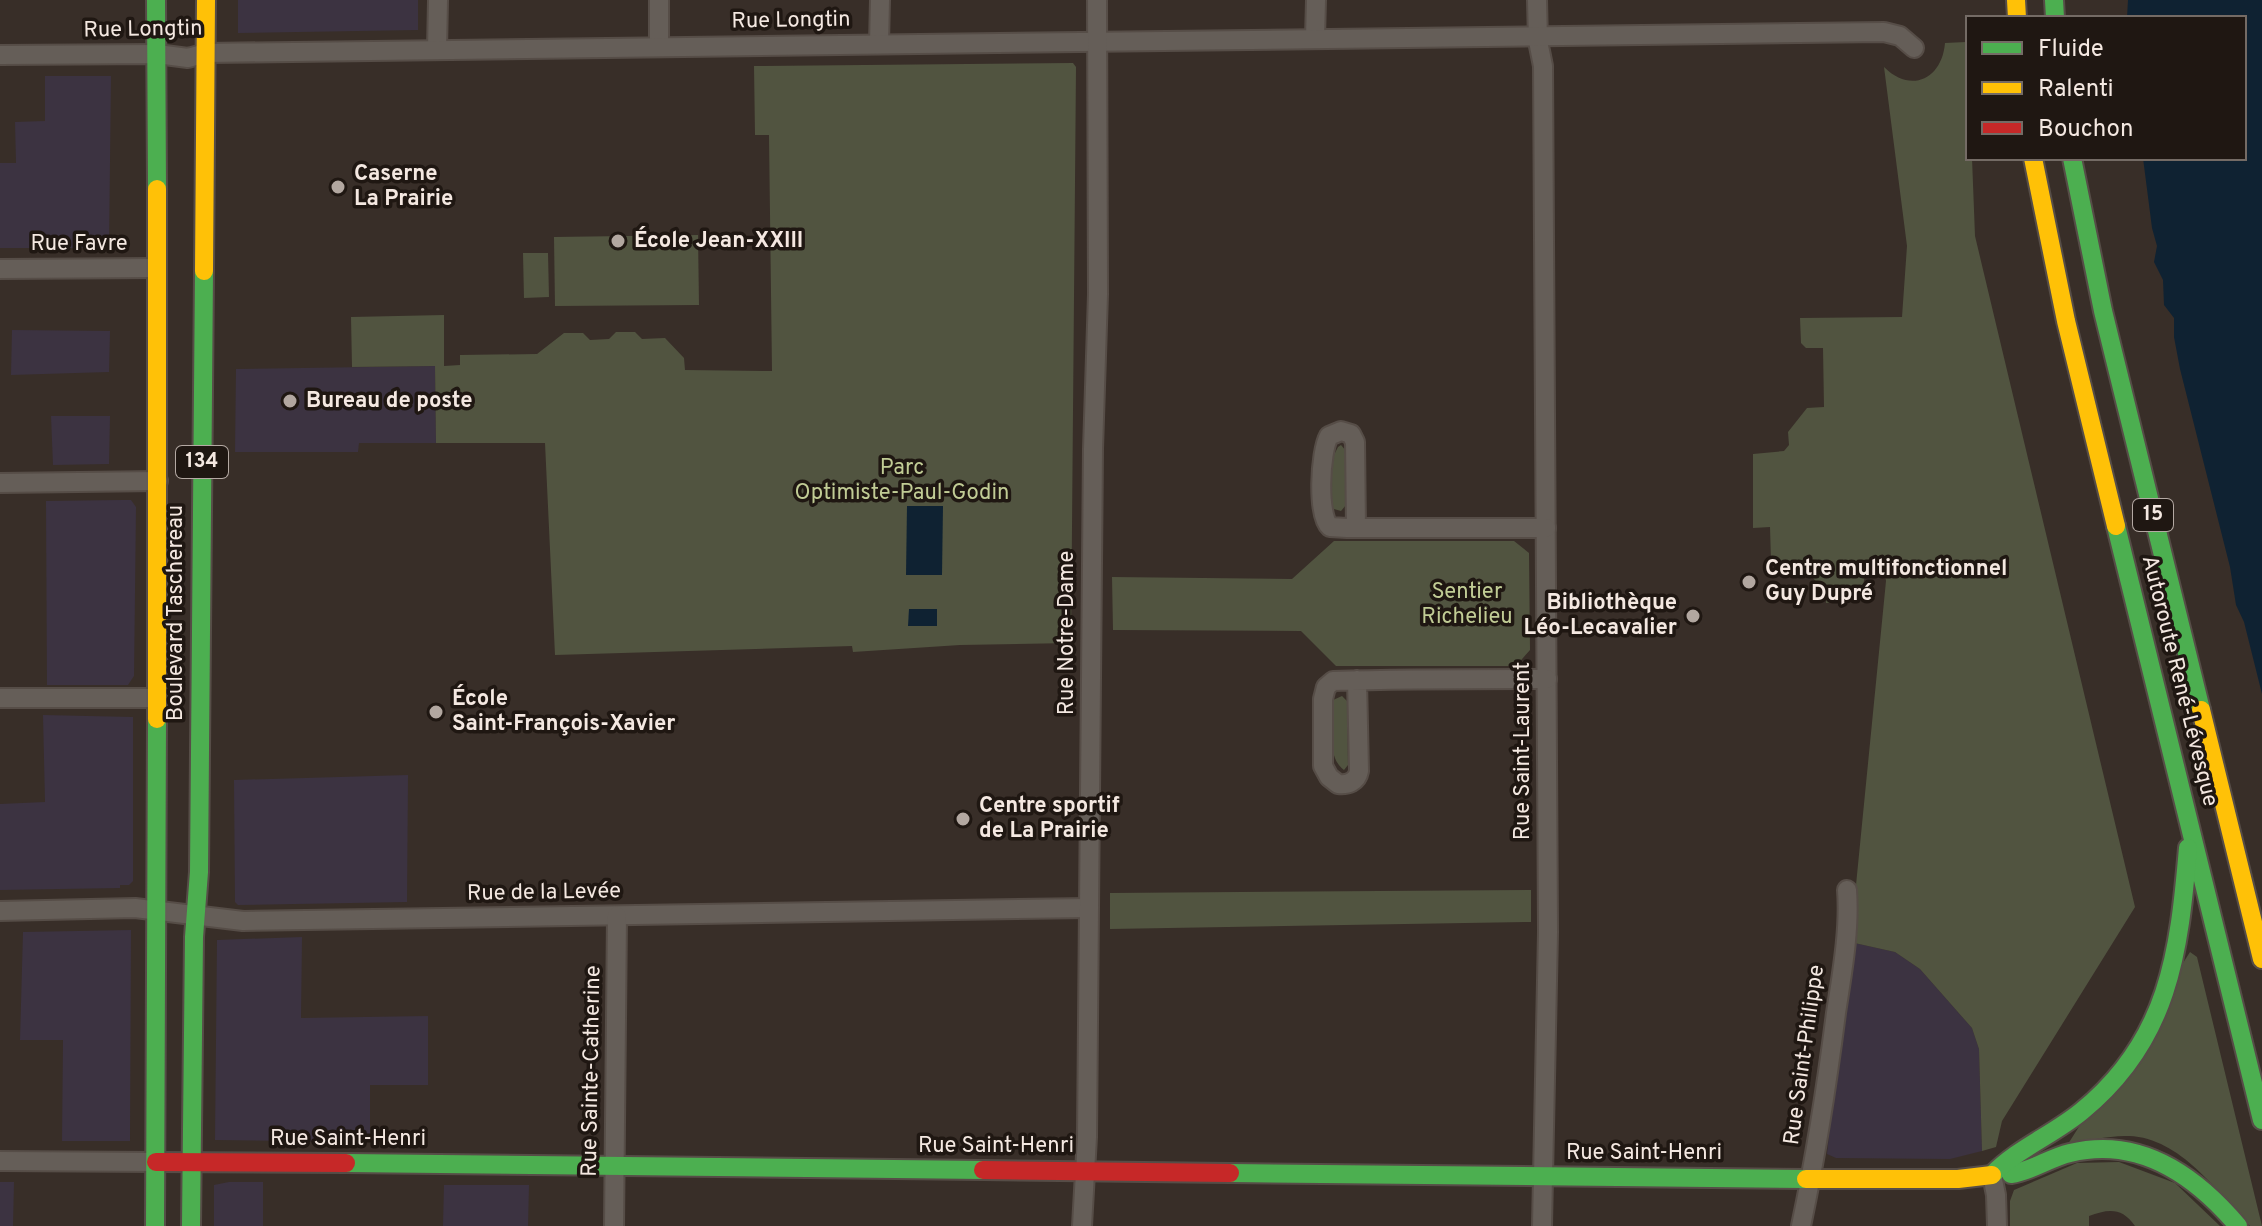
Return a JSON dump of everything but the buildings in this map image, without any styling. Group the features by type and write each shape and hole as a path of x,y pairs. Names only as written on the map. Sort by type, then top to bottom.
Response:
{"main road":[{"name":"Boulevard Taschereau","path":"155,1226 156,0"},
{"name":"Boulevard Taschereau","path":"191,1226 195,916 199,872 206,0"},
{"name":"Autoroute René-Lévesque","path":"2033,160 2056,281 2262,1120"},
{"name":"Autoroute René-Lévesque","path":"2072,160 2103,311 2262,959"},
{"path":"1992,1175 2007,1158 2054,1131 2095,1099 2122,1070 2145,1035 2163,998 2178,947 2190,826"},
{"name":"Rue Saint-Henri","path":"156,1162 1958,1179 2018,1174 2083,1150 2127,1150 2158,1159 2185,1173 2212,1196 2238,1226"}],"street":[{"path":"437,50 438,0"},
{"path":"659,0 659,47"},
{"path":"879,44 880,0"},
{"name":"Rue Notre-Dame","path":"1082,1226 1098,294 1097,0"},
{"path":"1315,38 1316,0"},
{"name":"Rue Saint-Laurent","path":"1537,0 1543,66 1547,679 1548,947 1542,1226"},
{"name":"Rue Longtin","path":"0,55 157,54 188,58 206,53 1884,32 1900,36 1914,48"},
{"name":"Rue Favre","path":"0,269 157,268"},
{"path":"1356,528 1355,442 1351,434 1340,431 1329,436 1323,449 1323,518 1330,527 1356,528 1546,528"},
{"path":"0,483 158,481"},
{"path":"1357,680 1359,771 1350,783 1338,784 1329,777 1323,766 1324,693 1333,681 1357,680 1547,679"},
{"path":"0,698 157,698"},
{"name":"Rue Saint-Philippe","path":"1801,1226 1840,985 1848,913 1847,890"},
{"name":"Rue de la Levée","path":"0,911 157,910 243,921 1089,908"},
{"name":"Rue Sainte-Catherine","path":"614,1226 617,916"},
{"name":"Rue Saint-Henri","path":"0,1161 156,1162"},
{"path":"1992,1175 1997,1226"}],"shaded area":[{"path":"238,0 418,0 418,30 238,33"},
{"path":"45,76 111,76 109,248 0,248 0,163 16,163 15,122 45,121"},
{"path":"12,330 110,331 109,372 11,375"},
{"path":"435,366 436,443 359,443 358,452 235,452 236,369"},
{"path":"51,416 110,416 109,464 53,465"},
{"path":"131,500 136,507 134,676 128,685 47,685 46,501"},
{"path":"43,715 133,717 133,881 129,885 120,885 120,888 0,890 0,804 45,802"},
{"path":"408,775 407,902 238,905 235,902 234,780"},
{"path":"131,930 130,1141 62,1141 63,1040 20,1040 23,932"},
{"path":"302,937 301,1018 428,1016 428,1085 370,1085 370,1142 215,1140 217,940"},
{"path":"1850,942 1895,952 1920,969 1972,1028 1979,1049 1982,1151 1950,1159 1836,1158 1827,1154"},
{"path":"0,1182 14,1182 13,1226 0,1226"},
{"path":"263,1182 263,1226 214,1226 214,1185"},
{"path":"444,1185 529,1185 528,1226 443,1226"}],"green space":[{"path":"1966,42 1966,160 1972,160 1975,236 2135,907 2002,1121 1996,1147 1982,1151 1979,1049 1972,1028 1920,969 1895,952 1850,942 1857,901 1856,885 1886,581 1883,562 1872,561 1865,575 1861,597 1826,603 1826,592 1797,561 1771,561 1770,527 1753,528 1753,454 1784,451 1789,445 1788,432 1807,408 1824,407 1823,348 1806,348 1801,343 1800,318 1902,317 1907,246 1884,67 1904,80 1924,79 1938,66 1945,43"},
{"name":"Parc Optimiste-Paul-Godin","path":"1073,63 1076,67 1071,643 960,645 853,652 852,646 555,655 545,443 436,443 435,366 352,367 351,317 444,315 444,366 460,365 460,355 537,354 564,333 583,333 590,340 609,339 616,332 635,332 642,339 665,338 684,358 685,370 772,371 769,135 755,135 754,66"},
{"path":"698,235 699,305 555,306 554,237"},
{"path":"523,253 548,253 549,297 524,298"},
{"path":"1341,445 1346,451 1346,505 1341,511 1332,506 1332,459"},
{"name":"Sentier Richelieu","path":"1334,541 1514,541 1529,553 1530,650 1516,666 1336,666 1301,631 1113,630 1112,577 1292,579"},
{"path":"1342,696 1347,701 1348,765 1344,770 1332,748 1333,700"},
{"path":"1531,890 1531,922 1110,929 1110,893"},
{"path":"2190,952 2197,957 2262,1226 2250,1226 2197,1169 2165,1146 2129,1136 2068,1144"},
{"path":"2119,1162 2175,1183 2220,1226 2135,1226 2125,1215 2108,1211 2089,1216 2089,1226 2010,1226 2010,1201 2014,1190 2077,1163"}],"water":[{"path":"2128,0 2262,0 2262,694 2244,622 2236,605 2230,567 2180,369 2174,318 2164,305 2163,280 2154,262 2157,246 2143,160 2246,160 2246,16 2127,16"},
{"path":"907,506 943,506 942,575 906,575"},
{"path":"909,609 937,609 937,626 908,626"}],"traffic: fast":[{"path":"156,0 157,189"},
{"path":"2054,0 2055,16"},
{"path":"2072,160 2103,311 2201,710"},
{"path":"191,1226 194,937 199,872 204,271"},
{"path":"2116,526 2262,1120"},
{"path":"155,1226 157,719"},
{"path":"1992,1175 2013,1157 2082,1111 2111,1084 2134,1055 2151,1024 2173,959 2188,848"},
{"path":"2011,1174 2062,1155 2095,1149 2142,1155 2184,1176 2238,1226"},
{"path":"346,1163 983,1170"},
{"path":"1230,1173 1806,1179"}],"traffic: slow":[{"path":"204,271 206,0"},
{"path":"2016,0 2017,16"},
{"path":"2033,160 2066,321 2116,526"},
{"path":"157,189 157,719"},
{"path":"2201,710 2262,959"},
{"path":"1806,1179 1958,1179 1992,1175"}],"traffic: jam":[{"path":"156,1162 346,1163"},
{"path":"983,1170 1230,1173"}],"place":[{"name":"Caserne La Prairie","path":"338,187"},
{"name":"École Jean-XXIII","path":"618,241"},
{"name":"Bureau de poste","path":"290,401"},
{"name":"Centre multifonctionnel Guy Dupré","path":"1749,582"},
{"name":"Bibliothèque Léo-Lecavalier","path":"1693,616"},
{"name":"École Saint-François-Xavier","path":"436,712"},
{"name":"Centre sportif de La Prairie","path":"963,819"}]}
